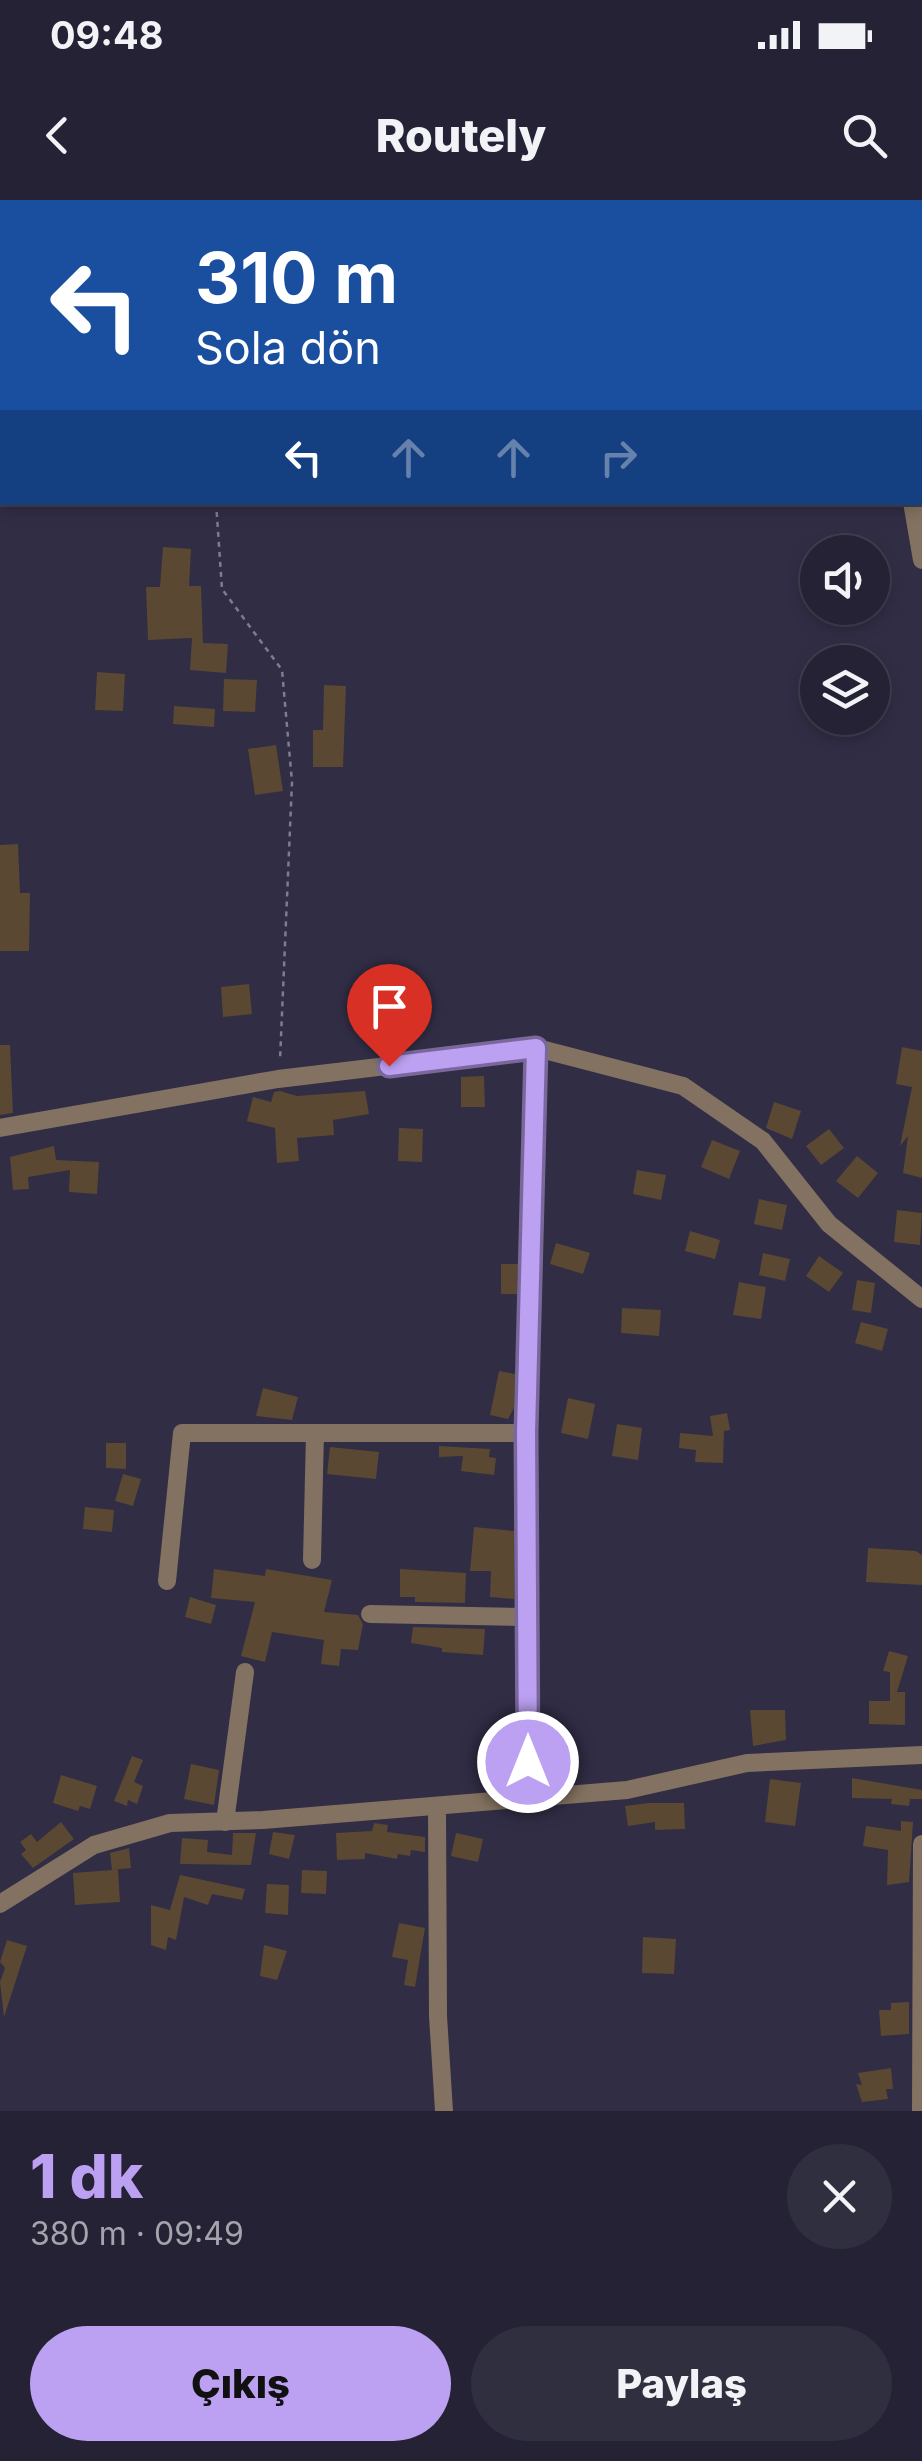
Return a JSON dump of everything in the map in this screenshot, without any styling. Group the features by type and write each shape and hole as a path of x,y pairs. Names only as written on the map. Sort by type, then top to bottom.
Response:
{"street":[{"path":"913,505 922,560"},
{"path":"528,1798 526,1432 536,1048"},
{"path":"0,1128 278,1079 536,1048 683,1086 764,1141 828,1224 922,1299"},
{"path":"167,1581 182,1433 526,1432"},
{"path":"312,1560 315,1433"},
{"path":"370,1614 527,1617"},
{"path":"225,1822 245,1672"},
{"path":"0,1904 94,1844 170,1824 627,1790 747,1763 922,1755"},
{"path":"438,1806 438,2016 444,2111"},
{"path":"921,2111 922,1844"}],"path":[{"path":"216,505 222,589 282,670 292,782 278,1079"}],"building":[{"path":"163,547 191,549 189,586 201,586 203,643 228,644 226,673 190,670 192,638 148,640 146,587 160,587"},
{"path":"97,672 125,674 123,711 95,710"},
{"path":"224,679 257,680 255,712 223,711"},
{"path":"324,685 346,686 343,767 313,767 313,730 323,730"},
{"path":"174,706 215,709 214,727 173,724"},
{"path":"276,745 283,791 255,795 248,749"},
{"path":"18,844 20,893 30,893 29,951 0,951 0,845"},
{"path":"249,984 252,1014 223,1017 221,987"},
{"path":"0,1045 10,1045 13,1113 0,1115"},
{"path":"902,1047 922,1051 922,1178 903,1173 908,1136 900,1146 912,1087 896,1084"},
{"path":"484,1076 485,1107 461,1107 461,1077"},
{"path":"365,1091 369,1114 333,1120 334,1135 297,1138 299,1161 277,1163 275,1128 247,1121 253,1097 271,1102 274,1092 297,1096"},
{"path":"774,1102 801,1111 792,1139 766,1128"},
{"path":"399,1128 423,1129 422,1162 398,1161"},
{"path":"829,1129 844,1148 821,1165 806,1146"},
{"path":"712,1140 740,1151 729,1179 701,1167"},
{"path":"54,1146 56,1160 99,1162 97,1194 69,1192 70,1170 28,1177 29,1189 13,1190 10,1157"},
{"path":"857,1156 878,1173 858,1198 836,1181"},
{"path":"637,1170 666,1175 661,1200 633,1194"},
{"path":"759,1199 787,1205 782,1230 754,1224"},
{"path":"897,1210 922,1213 920,1245 894,1242"},
{"path":"690,1231 720,1240 715,1259 685,1251"},
{"path":"556,1243 590,1253 583,1274 550,1264"},
{"path":"763,1253 790,1259 785,1281 759,1275"},
{"path":"819,1256 843,1273 829,1292 806,1276"},
{"path":"501,1264 518,1264 517,1294 501,1294"},
{"path":"857,1280 875,1283 871,1313 852,1310"},
{"path":"739,1282 766,1287 761,1319 733,1315"},
{"path":"622,1308 661,1310 659,1336 621,1333"},
{"path":"861,1322 888,1329 882,1351 855,1343"},
{"path":"499,1371 515,1374 514,1408 508,1419 490,1415"},
{"path":"263,1388 298,1397 292,1420 256,1416"},
{"path":"568,1398 595,1404 588,1439 561,1433"},
{"path":"727,1413 730,1430 724,1431 723,1463 695,1462 696,1450 679,1448 680,1433 713,1436 710,1416"},
{"path":"617,1424 642,1428 638,1460 612,1456"},
{"path":"106,1443 126,1443 126,1469 106,1468"},
{"path":"439,1446 490,1449 489,1457 496,1458 494,1475 461,1471 463,1456 439,1457"},
{"path":"330,1447 379,1452 376,1479 327,1474"},
{"path":"123,1474 141,1479 133,1506 115,1501"},
{"path":"85,1507 114,1510 112,1532 83,1529"},
{"path":"474,1527 514,1531 514,1599 490,1597 491,1571 470,1571"},
{"path":"868,1548 916,1551 922,1555 922,1585 866,1582"},
{"path":"214,1569 265,1576 266,1569 332,1580 324,1612 358,1615 363,1624 358,1650 341,1649 339,1666 321,1664 324,1640 272,1632 265,1662 241,1656 255,1602 211,1598"},
{"path":"400,1569 466,1573 465,1603 415,1602 415,1597 400,1597"},
{"path":"190,1597 216,1605 211,1624 185,1617"},
{"path":"413,1627 485,1629 483,1655 442,1652 442,1648 411,1643"},
{"path":"889,1651 908,1656 897,1692 905,1692 905,1725 869,1724 869,1701 890,1701 890,1672 883,1671"},
{"path":"750,1710 785,1710 786,1740 753,1746"},
{"path":"132,1756 143,1760 134,1782 143,1786 137,1804 128,1800 127,1806 114,1801"},
{"path":"191,1764 219,1770 214,1805 184,1799"},
{"path":"61,1775 97,1786 90,1809 80,1806 78,1811 53,1803"},
{"path":"852,1778 922,1790 922,1799 910,1799 909,1806 891,1804 892,1799 852,1798"},
{"path":"770,1779 801,1783 795,1826 765,1822"},
{"path":"684,1803 685,1829 655,1830 655,1822 628,1826 625,1806"},
{"path":"901,1821 913,1822 909,1882 887,1885 888,1850 863,1846 866,1826 901,1831"},
{"path":"61,1822 74,1839 33,1868 21,1854 26,1850 20,1842 31,1834 37,1842"},
{"path":"374,1823 388,1825 387,1832 425,1837 425,1852 411,1850 410,1856 398,1854 397,1859 365,1853 365,1859 337,1860 336,1833 372,1831"},
{"path":"273,1832 295,1835 289,1859 269,1854"},
{"path":"233,1833 256,1833 251,1865 180,1864 182,1838 208,1840 207,1852 232,1855"},
{"path":"456,1833 483,1839 478,1862 451,1856"},
{"path":"129,1848 131,1868 114,1870 118,1870 120,1902 75,1905 73,1873 112,1870 110,1853"},
{"path":"302,1870 327,1871 326,1894 301,1893"},
{"path":"180,1875 245,1889 242,1900 212,1894 208,1905 184,1897 176,1940 168,1937 166,1950 151,1945 151,1905 170,1910"},
{"path":"267,1884 289,1885 288,1915 265,1913"},
{"path":"399,1923 425,1928 415,1987 404,1985 408,1960 392,1957"},
{"path":"643,1937 676,1939 674,1974 642,1973"},
{"path":"7,1940 27,1946 4,2017 0,1982 5,1968 0,1962"},
{"path":"264,1945 287,1951 277,1980 260,1976"},
{"path":"909,2002 909,2034 881,2036 879,2010 891,2010 891,2003"},
{"path":"891,2068 893,2089 886,2089 888,2099 862,2102 856,2084 862,2085 858,2073"}],"route":[{"path":"389,1066 536,1048 526,1432 528,1762"}]}
